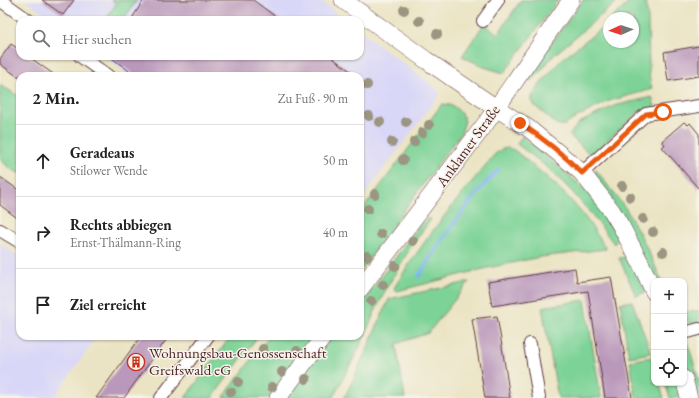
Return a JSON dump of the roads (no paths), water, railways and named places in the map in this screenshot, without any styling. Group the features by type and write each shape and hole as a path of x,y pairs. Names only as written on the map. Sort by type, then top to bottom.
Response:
{"street":[{"path":"0,0 22,16"},
{"path":"343,0 426,60 528,128 582,173 621,226 651,286"},
{"path":"483,21 498,0"},
{"name":"Anklamer Straße","path":"364,284 483,128 571,0"},
{"path":"86,60 102,72"},
{"path":"582,173 646,114 699,106"},
{"path":"0,230 16,240"},
{"path":"687,332 699,329"},
{"path":"161,398 205,340"},
{"path":"278,398 321,340"},
{"path":"530,344 539,398"},
{"path":"686,386 690,398"}],"waterway":[{"path":"419,276 446,234 466,207 498,170"}],"place":[{"name":"Wohnungsbau-Genossenschaft Greifswald eG","path":"136,362"}]}
